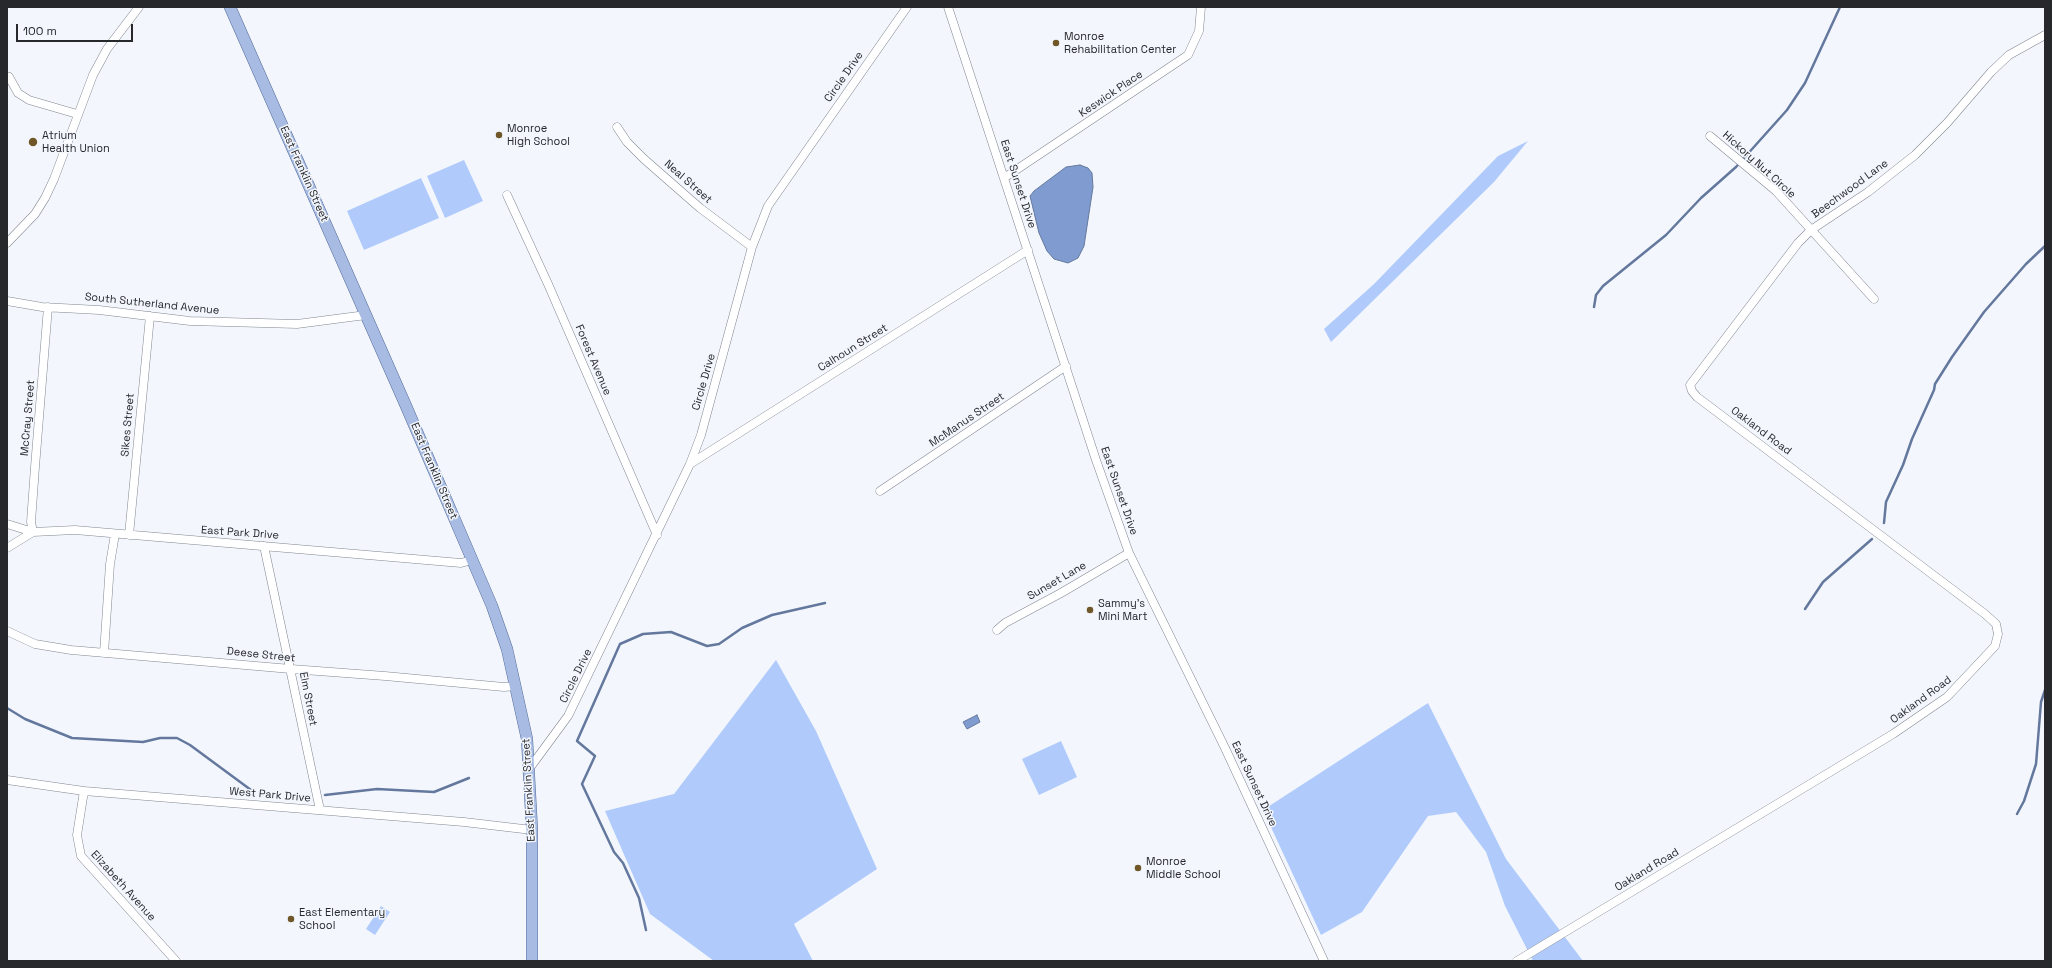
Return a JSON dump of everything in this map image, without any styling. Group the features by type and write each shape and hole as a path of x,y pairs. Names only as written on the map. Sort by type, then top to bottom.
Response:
{"main road":[{"name":"East Franklin Street","path":"230,7 492,606 507,650 527,739 532,830 532,961"}],"street":[{"name":"Circle Drive","path":"529,769 568,716 657,535 690,464 701,435 752,247 768,206 907,7"},
{"name":"East Sunset Drive","path":"948,7 1129,553 1228,755 1324,961"},
{"name":"Keswick Place","path":"1004,178 1188,55 1199,31 1201,7"},
{"path":"7,243 35,214 45,198 54,179 91,79 107,49 134,9"},
{"name":"Beechwood Lane","path":"1690,385 1798,243 1811,230 1868,192 1915,155 1947,123 1991,72 2009,55 2045,35"},
{"path":"7,78 9,77 18,93 30,100 77,114"},
{"name":"Neal Street","path":"616,127 627,142 644,159 700,208 752,247"},
{"name":"Hickory Nut Circle","path":"1710,136 1776,191 1874,299"},
{"name":"Forest Avenue","path":"507,195 548,284 657,535"},
{"name":"Calhoun Street","path":"690,464 1028,250"},
{"name":"South Sutherland Avenue","path":"7,301 48,307 92,309 190,321 297,324 366,315"},
{"name":"McCray Street","path":"33,532 31,522 34,467 48,307"},
{"name":"Sikes Street","path":"129,535 150,316"},
{"name":"McManus Street","path":"880,491 1066,366"},
{"name":"Oakland Road","path":"1518,961 1893,734 1947,697 1995,646 1998,634 1996,624 1985,614 1697,397 1692,391 1690,385"},
{"name":"East Park Drive","path":"7,524 33,532 75,530 461,563 472,560"},
{"path":"7,548 33,532"},
{"path":"104,653 110,564 115,534"},
{"name":"Elm Street","path":"264,546 320,810"},
{"name":"Sunset Lane","path":"997,630 1005,623 1061,593 1129,553"},
{"name":"Deese Street","path":"7,631 35,644 104,653 291,670 392,676 504,687 516,686"},
{"name":"West Park Drive","path":"7,780 84,791 464,822 532,830"},
{"name":"Elizabeth Avenue","path":"84,791 77,835 81,856 176,961"}],"shaded area":[{"path":"1528,141 1494,182 1331,342 1324,329 1374,284 1498,156"},
{"path":"464,160 483,201 445,218 427,176"},
{"path":"1080,165 1088,168 1092,173 1093,187 1084,246 1078,258 1068,263 1054,259 1047,251 1039,233 1030,196 1034,191 1066,167"},
{"path":"421,178 439,218 364,250 347,211"},
{"path":"776,660 816,731 877,869 794,924 813,961 714,961 650,914 605,811 674,794"},
{"path":"1428,703 1506,859 1583,961 1533,961 1505,906 1486,852 1456,812 1428,816 1362,912 1321,935 1263,810"},
{"path":"977,715 980,722 967,729 963,722"},
{"path":"1061,741 1077,777 1039,795 1022,759"},
{"path":"381,906 390,912 375,935 366,929"}],"waterway":[{"path":"1594,307 1596,295 1603,286 1666,235 1701,198 1736,167 1787,110 1805,83 1840,7"},
{"path":"1884,523 1886,502 1903,465 1912,439 1934,390 1935,384 1984,312 2026,264 2045,246"},
{"path":"1805,609 1823,582 1872,539"},
{"path":"646,930 639,898 623,863 614,852 582,784 595,756 577,741 620,644 643,634 671,632 707,646 719,644 742,628 772,615 825,603"},
{"path":"2017,814 2024,801 2036,764 2041,702 2045,690"},
{"path":"7,708 25,719 72,738 143,742 160,738 177,738 190,745 251,790"},
{"path":"325,795 377,789 434,792 469,778"}],"place":[{"name":"Monroe Rehabilitation Center","path":"1056,43"},
{"name":"Monroe High School","path":"499,135"},
{"name":"Atrium Health Union","path":"33,142"},
{"name":"Sammy's Mini Mart","path":"1090,610"},
{"name":"Monroe Middle School","path":"1138,868"},
{"name":"East Elementary School","path":"291,919"}]}
